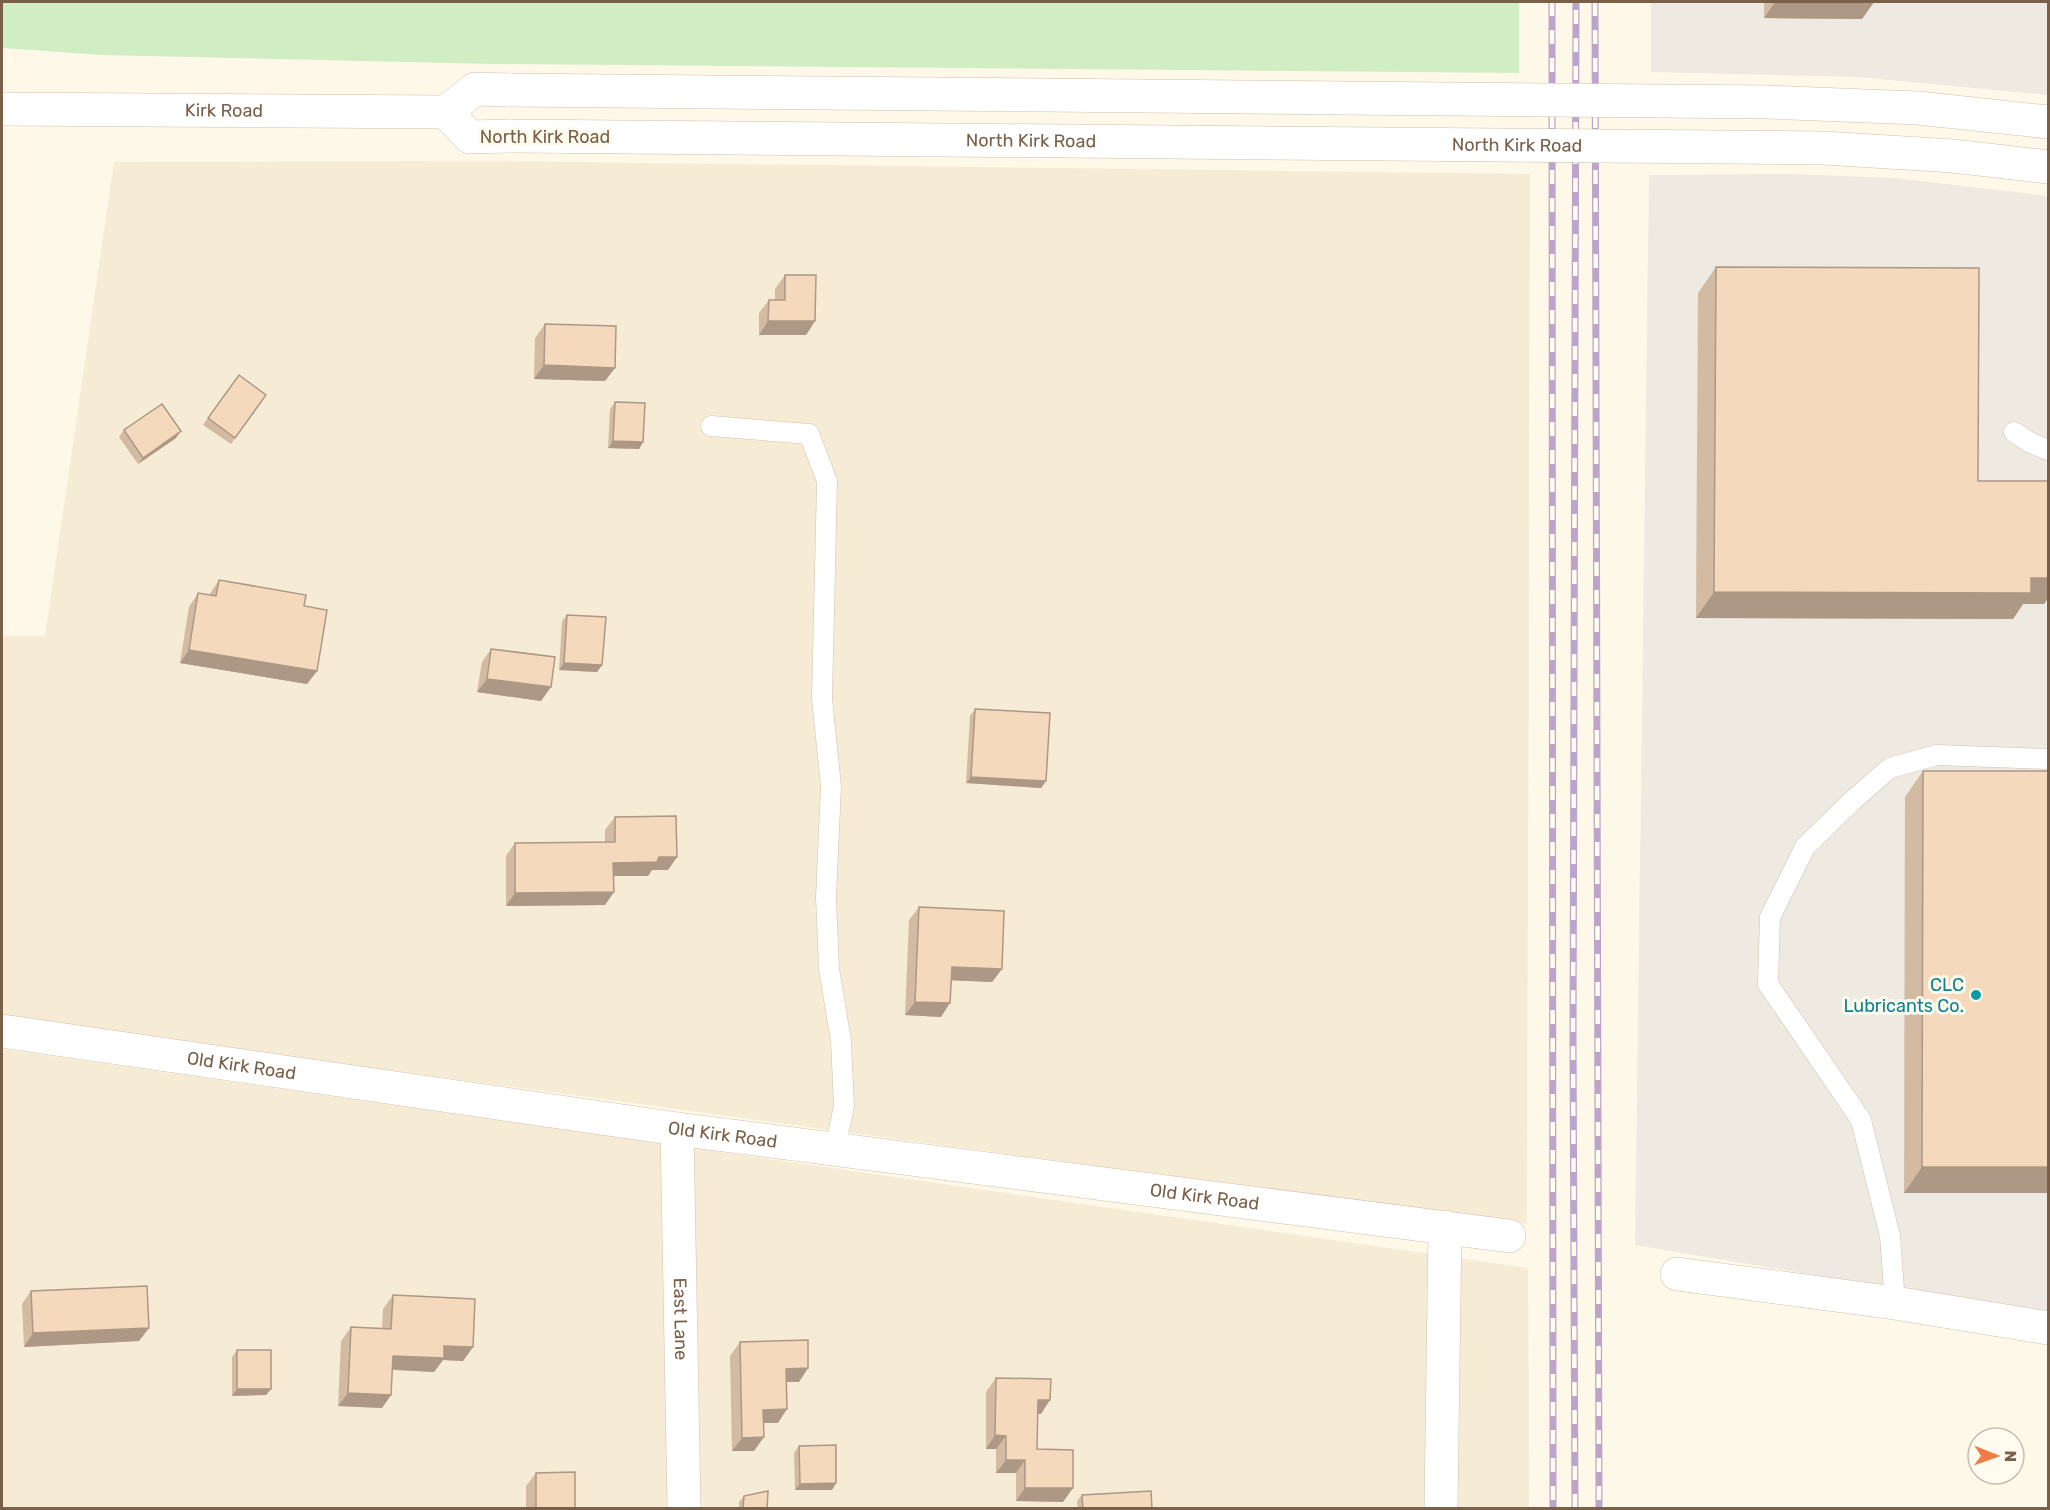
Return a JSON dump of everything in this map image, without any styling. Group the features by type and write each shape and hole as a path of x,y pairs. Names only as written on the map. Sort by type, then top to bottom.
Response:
{"street":[{"path":"446,112 475,89 1767,102 1918,108 2049,122"},
{"name":"Kirk Road","path":"2,109 446,112"},
{"name":"North Kirk Road","path":"446,112 470,137 1812,148 1887,151 2049,167"},
{"name":"Old Kirk Road","path":"2,1031 677,1129 1509,1236"},
{"name":"East Lane","path":"677,1129 684,1509"},
{"path":"1442,1509 1445,1227"},
{"path":"1677,1274 1895,1303 2049,1328"}],"lane":[{"path":"711,426 808,434 827,481 822,699 831,786 826,897 829,969 841,1041 844,1106 835,1149"},
{"path":"2014,432 2031,444 2049,450"},
{"path":"1895,1303 1890,1236 1861,1120 1767,984 1770,917 1805,847 1890,768 1937,755 2049,759"}],"shaded area":[{"path":"1651,2 2048,2 2048,95 1858,77 1651,72"},
{"path":"495,161 1530,174 1527,1224 2,1018 2,636 45,636 114,162"},
{"path":"1789,174 1894,178 2048,196 2048,1314 1635,1245 1649,175"},
{"path":"2,1049 1528,1268 1529,1508 2,1508"}],"green space":[{"path":"2,2 1519,2 1519,73 495,64 102,55 2,48"}],"building":[{"path":"1716,267 1979,268 1978,481 2049,481 2049,578 2031,578 2031,593 1714,592"},
{"path":"785,275 816,275 815,321 768,321 769,300 785,300"},
{"path":"545,324 616,326 615,368 544,365"},
{"path":"239,375 266,395 235,438 208,418"},
{"path":"615,402 645,403 643,442 613,441"},
{"path":"162,404 181,431 143,458 124,430"},
{"path":"219,580 306,595 304,606 327,610 317,671 189,650 198,593 216,596"},
{"path":"567,615 606,617 602,665 564,663"},
{"path":"491,649 555,657 551,687 487,679"},
{"path":"975,709 1050,713 1046,781 971,777"},
{"name":"CLC Lubricants Co.","path":"1923,771 2049,771 2049,1167 1922,1167"},
{"path":"676,816 677,857 659,857 657,862 613,863 614,892 515,893 515,843 615,842 615,817"},
{"path":"919,907 1004,911 1002,969 952,967 950,1003 915,1002"},
{"path":"147,1286 149,1328 33,1333 31,1291"},
{"path":"393,1295 475,1299 473,1347 444,1346 444,1358 393,1356 391,1395 348,1393 351,1327 391,1329"},
{"path":"808,1340 808,1368 786,1369 787,1409 763,1410 764,1437 742,1438 740,1342"},
{"path":"237,1350 271,1350 271,1389 237,1389"},
{"path":"996,1378 1051,1379 1050,1400 1038,1400 1037,1449 1073,1450 1073,1488 1025,1488 1025,1460 1006,1460 1006,1436 995,1435"},
{"path":"836,1445 836,1483 800,1484 799,1446"},
{"path":"575,1472 575,1509 536,1509 536,1473"},
{"path":"768,1491 767,1509 743,1509 744,1496"},
{"path":"1151,1491 1152,1509 1083,1509 1082,1495"}],"railway":[{"path":"1552,2 1553,1508"},
{"path":"1575,1508 1573,1042 1576,2"},
{"path":"1595,2 1599,1508"}],"place":[{"name":"CLC Lubricants Co.","path":"1976,995"}]}
